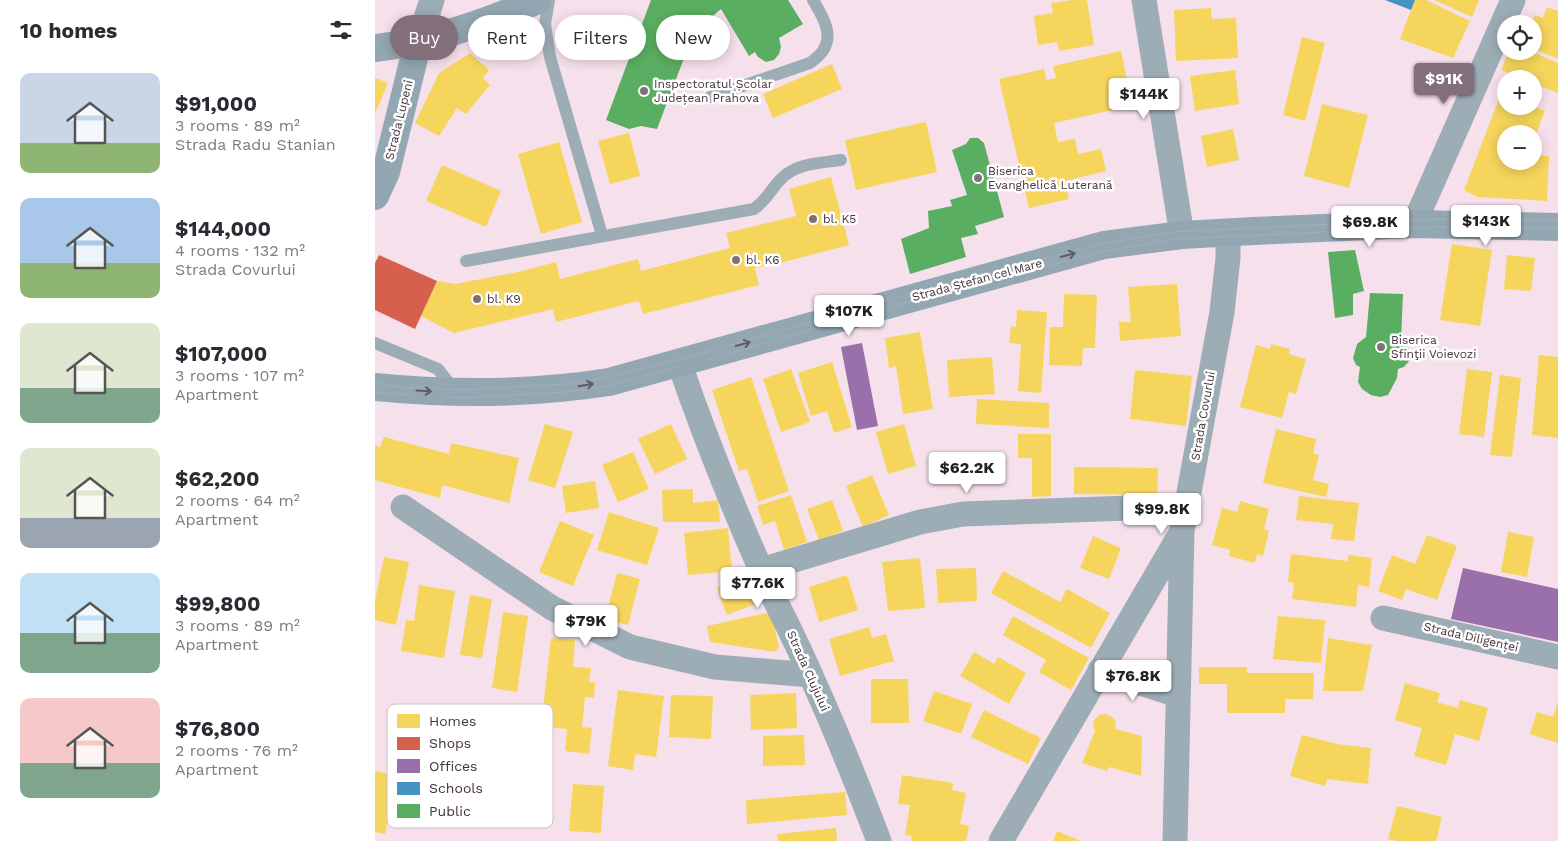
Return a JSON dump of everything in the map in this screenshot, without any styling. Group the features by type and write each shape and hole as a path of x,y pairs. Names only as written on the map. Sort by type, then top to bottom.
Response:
{"main road":[{"path":"458,29 538,0"},
{"path":"375,48 390,46"},
{"name":"Strada Lupeni","path":"375,196 386,172 414,60"},
{"name":"Strada Ștefan cel Mare","path":"375,387 456,393 505,392 566,388 609,382 1104,245 1182,235 1414,224 1558,227"}],"street":[{"path":"427,15 432,0"},
{"path":"1144,0 1182,235"},
{"path":"1414,224 1513,0"},
{"name":"Strada Covurlui","path":"1175,841 1182,531 1222,312 1228,258 1228,232"},
{"name":"Strada Clujului","path":"679,362 700,423 761,570 811,675 879,841"},
{"path":"761,570 920,522 963,514 1186,506"},
{"path":"403,507 552,608 630,647 715,667 811,675"},
{"path":"1001,841 1182,531"},
{"name":"Strada Diligenței","path":"1383,618 1558,657"},
{"path":"1100,670 1178,695"}],"lane":[{"path":"549,0 545,24 550,56 603,235"},
{"path":"710,97 810,63 822,52 828,39 826,23 813,0"},
{"path":"466,261 754,208 766,200 781,178 798,167 841,160"},
{"path":"375,344 438,369 456,393"}],"building: Homes":[{"path":"1087,0 1094,45 1059,51 1057,42 1038,45 1034,16 1053,13 1051,3"},
{"path":"1415,0 1426,0 1470,21 1453,58 1400,39"},
{"path":"1434,0 1479,0 1472,17"},
{"path":"1547,7 1558,11 1558,59 1542,52 1543,18"},
{"path":"1211,8 1212,19 1236,18 1238,58 1176,61 1174,10"},
{"path":"1302,37 1325,43 1305,121 1283,115"},
{"path":"1121,51 1128,84 1113,88 1118,109 1054,123 1058,142 1075,139 1078,154 1101,149 1106,171 1065,181 1069,199 1029,208 999,79 1044,69 1046,80 1056,78 1053,66"},
{"path":"468,54 468,60 478,60 489,70 483,78 490,85 466,114 457,108 439,136 415,123 439,73"},
{"path":"1542,56 1558,63 1558,93 1542,87 1542,70 1501,70 1505,60 1542,60"},
{"path":"832,64 842,89 773,118 763,94"},
{"path":"1235,70 1239,104 1195,111 1190,76"},
{"path":"375,78 388,83 375,114"},
{"path":"1322,104 1368,115 1349,188 1304,176"},
{"path":"1497,104 1497,115 1542,115 1542,110 1545,111 1540,125 1497,125 1497,170 1542,170 1542,156 1549,156 1547,201 1477,197 1464,190"},
{"path":"926,122 937,172 856,190 845,140"},
{"path":"1233,129 1239,160 1207,167 1201,136"},
{"path":"629,133 640,176 610,184 598,141"},
{"path":"559,142 582,222 541,234 518,154"},
{"path":"442,165 501,191 486,227 426,201"},
{"path":"831,177 849,245 755,268 759,285 643,314 639,301 556,322 553,309 454,333 421,316 437,281 455,284 518,272 556,262 560,279 638,259 641,271 730,248 726,233 796,216 789,189"},
{"path":"1452,244 1492,250 1480,326 1440,320"},
{"path":"1507,255 1535,258 1531,291 1504,289"},
{"path":"1177,284 1181,336 1120,341 1119,322 1131,322 1128,287"},
{"path":"1064,294 1097,295 1095,348 1083,348 1082,366 1049,365 1050,327 1063,327"},
{"path":"1017,310 1047,312 1041,393 1018,391 1021,344 1009,343 1011,326 1016,327"},
{"path":"920,332 933,409 903,414 896,366 889,368 885,338"},
{"path":"1271,344 1290,349 1289,354 1306,359 1296,394 1289,392 1282,418 1240,407 1256,345 1270,349"},
{"path":"1539,355 1558,357 1558,438 1532,435"},
{"path":"992,357 995,394 949,397 947,360"},
{"path":"832,362 852,427 834,433 827,411 811,416 798,373"},
{"path":"791,369 810,422 781,432 763,379"},
{"path":"1467,369 1492,372 1484,437 1459,434"},
{"path":"1135,370 1192,376 1186,426 1130,419"},
{"path":"1500,375 1521,378 1512,457 1490,455"},
{"path":"751,377 789,491 758,502 747,469 739,471 712,390"},
{"path":"977,399 1049,403 1049,428 976,424"},
{"path":"545,424 573,432 555,488 528,480"},
{"path":"671,424 687,459 655,474 638,439"},
{"path":"904,424 916,466 888,474 876,432"},
{"path":"1276,429 1316,439 1313,453 1319,455 1313,480 1329,484 1326,497 1263,483"},
{"path":"1018,434 1051,434 1051,496 1032,497 1032,458 1018,458"},
{"path":"384,437 449,454 451,443 519,458 509,503 442,485 440,498 375,480 375,445 380,447"},
{"path":"633,452 649,489 618,502 602,465"},
{"path":"1074,467 1158,468 1157,495 1074,494"},
{"path":"872,475 889,515 863,527 846,486"},
{"path":"595,481 599,508 566,513 562,486"},
{"path":"693,489 693,503 718,500 720,522 663,522 662,490"},
{"path":"791,495 807,542 784,550 775,521 763,525 757,506"},
{"path":"1299,496 1359,503 1354,541 1331,539 1333,524 1296,520"},
{"path":"832,500 843,531 819,540 807,509"},
{"path":"1240,501 1269,509 1264,529 1269,531 1263,556 1257,554 1255,563 1229,556 1230,550 1212,545 1222,508 1237,512"},
{"path":"609,512 659,528 647,565 597,550"},
{"path":"560,521 594,535 573,586 539,572"},
{"path":"728,528 732,571 688,575 684,533"},
{"path":"1508,532 1534,537 1527,577 1501,572"},
{"path":"1427,535 1457,546 1437,600 1406,589 1402,600 1378,591 1392,555 1415,564"},
{"path":"1093,536 1121,548 1109,579 1080,568"},
{"path":"1291,554 1348,561 1348,555 1372,558 1369,587 1358,585 1356,607 1292,599 1294,583 1288,582"},
{"path":"384,557 409,562 396,625 375,620 375,601"},
{"path":"920,558 925,608 888,611 882,562"},
{"path":"976,568 977,601 938,603 936,569"},
{"path":"1003,571 1060,602 1067,589 1110,613 1091,648 991,593"},
{"path":"617,573 640,579 628,625 605,619"},
{"path":"753,574 763,601 727,615 717,588"},
{"path":"847,575 858,610 819,622 809,587"},
{"path":"419,585 455,591 444,658 401,651 406,620 414,621"},
{"path":"470,595 492,599 482,658 460,655"},
{"path":"503,612 528,616 517,692 492,688"},
{"path":"771,612 779,647 775,652 710,642 707,626"},
{"path":"1013,616 1089,658 1071,690 1039,672 1046,660 1003,635"},
{"path":"1278,616 1325,620 1321,663 1273,659"},
{"path":"869,627 872,638 886,634 894,661 840,676 829,639"},
{"path":"551,638 575,640 573,667 591,668 589,682 595,682 594,698 585,697 582,727 592,728 589,754 565,751 567,729 553,728 553,704 544,704"},
{"path":"1328,638 1372,645 1363,691 1323,691"},
{"path":"974,652 994,664 998,657 1026,673 1009,704 960,676"},
{"path":"1199,667 1247,667 1247,673 1314,673 1313,699 1285,699 1285,713 1227,713 1227,684 1199,684"},
{"path":"871,679 908,679 909,723 871,723"},
{"path":"1405,683 1440,693 1437,702 1458,708 1460,700 1488,708 1479,741 1455,734 1446,765 1414,756 1422,728 1395,720"},
{"path":"618,690 664,696 656,757 635,754 633,770 608,766"},
{"path":"934,691 972,704 961,734 923,721"},
{"path":"796,693 797,728 751,730 750,695"},
{"path":"671,695 713,696 711,739 669,737"},
{"path":"1558,701 1558,743 1530,734 1537,712 1553,717"},
{"path":"984,710 1041,738 1028,764 971,737"},
{"path":"1105,714 1112,717 1116,722 1115,729 1142,736 1141,776 1109,767 1107,771 1082,763 1095,731 1093,726 1094,720 1099,715"},
{"path":"804,735 805,765 763,766 763,736"},
{"path":"1302,735 1337,744 1371,748 1368,784 1327,779 1325,786 1290,776"},
{"path":"375,771 387,773 387,823 385,834 375,832"},
{"path":"902,775 953,783 952,790 966,793 960,824 969,826 966,841 911,841 912,836 905,835 910,805 898,804"},
{"path":"573,784 604,786 601,833 569,831"},
{"path":"845,792 847,815 747,824 746,800"},
{"path":"1397,806 1442,817 1436,841 1396,841 1388,839"},
{"path":"836,828 837,841 778,841 777,834"},
{"path":"1057,831 1081,841 1053,841"}],"building: Shops":[{"path":"379,255 437,281 415,329 375,310 375,263"}],"building: Offices":[{"path":"862,343 878,426 857,430 841,347"},
{"path":"1463,568 1558,589 1558,642 1451,619"}],"building: Schools":[{"path":"1385,0 1415,0 1411,10"}],"building: Public":[{"name":"Inspectoratul Școlar Județean Prahova","path":"651,0 788,0 803,24 779,38 781,47 779,54 774,60 766,62 758,57 755,52 749,56 730,24 730,15 725,15 721,9 714,15 656,15 656,60 683,60 657,129 641,126 629,129 606,120 628,60 646,60 645,15"},
{"path":"970,138 978,138 984,143 1004,217 975,226 978,234 961,238 966,257 910,274 901,239 929,228 928,211 952,206 950,200 967,195 952,150 966,144"},
{"path":"1355,250 1364,291 1353,294 1353,315 1335,318 1328,252"},
{"name":"Biserica Sfinţii Voievozi","path":"1370,293 1403,294 1401,341 1410,351 1409,361 1404,367 1398,369 1397,378 1388,395 1380,397 1371,395 1362,389 1358,382 1360,367 1356,365 1353,358 1357,344 1366,337"}],"tram line":[{"path":"375,383 399,387 462,390 566,384 609,377 692,356 955,281 1105,243 1173,232 1437,219 1558,220"},
{"path":"995,279 1107,251 1174,239 1437,227 1558,228"},
{"path":"706,360 922,298"},
{"path":"442,397 462,398 566,392 609,386 677,367"},
{"path":"375,392 412,395"}],"place":[{"name":"Inspectoratul Școlar Județean Prahova","path":"644,91"},
{"name":"Biserica Evanghelică Luterană","path":"978,178"},
{"name":"bl. K5","path":"813,219"},
{"name":"bl. K6","path":"736,260"},
{"name":"bl. K9","path":"477,299"},
{"name":"Biserica Sfinţii Voievozi","path":"1381,347"}]}
